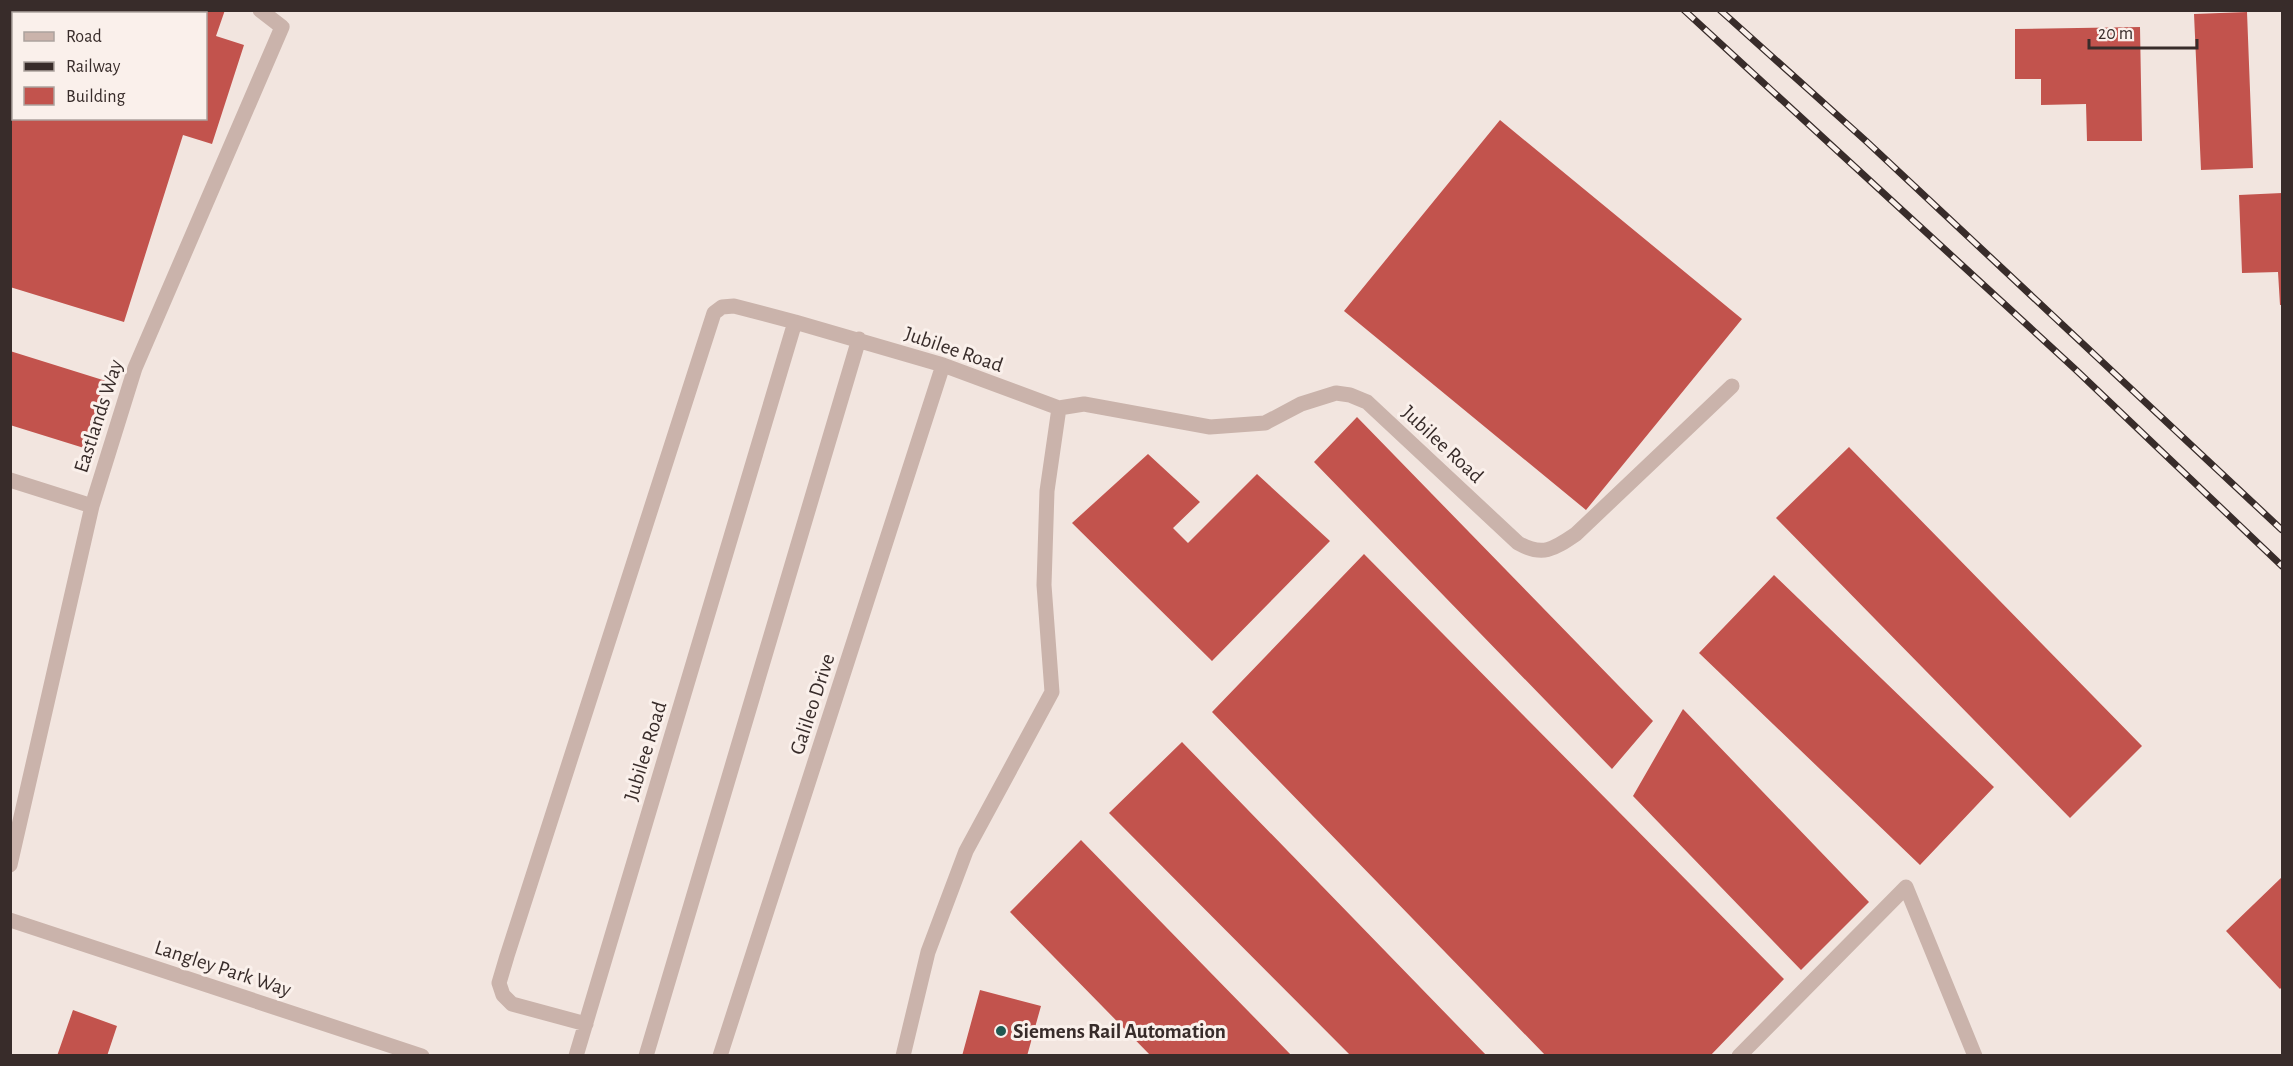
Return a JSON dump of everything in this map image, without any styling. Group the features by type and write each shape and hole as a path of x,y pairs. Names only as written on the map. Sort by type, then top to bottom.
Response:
{"street":[{"name":"Eastlands Way","path":"10,865 92,506 135,368 282,27 260,10"},
{"path":"586,1024 512,1004 503,995 499,983 507,956 714,313 722,307 734,306 795,322"},
{"name":"Jubilee Road","path":"576,1056 795,322 943,365 1059,408 1084,404 1210,427 1265,423 1318,397 1336,393 1350,394 1367,402 1518,543 1533,551 1554,549 1576,534 1732,386"},
{"path":"646,1056 859,339"},
{"name":"Galileo Drive","path":"720,1056 943,365"},
{"path":"903,1056 928,952 966,851 1052,692 1044,585 1047,491 1059,408"},
{"path":"10,480 92,506"},
{"path":"1739,1056 1906,887 1975,1056"},
{"name":"Langley Park Way","path":"10,920 422,1056"}],"building":[{"path":"10,10 225,10 216,36 244,45 212,144 183,135 124,322 10,287"},
{"path":"2247,12 2253,168 2201,170 2194,14"},
{"path":"2140,27 2142,141 2087,141 2086,104 2041,105 2041,79 2015,79 2015,29"},
{"path":"1500,120 1742,319 1586,510 1344,311"},
{"path":"2282,193 2282,305 2280,305 2278,272 2242,273 2239,195"},
{"path":"10,351 106,381 84,448 10,425"},
{"path":"1357,417 1653,721 1612,769 1314,462"},
{"path":"1849,447 2142,746 2070,818 1776,518"},
{"path":"1148,454 1200,502 1173,528 1188,543 1257,474 1330,541 1212,661 1072,523"},
{"path":"1364,554 1784,979 1710,1056 1546,1056 1212,712"},
{"path":"1774,575 1994,787 1920,865 1699,653"},
{"path":"1683,709 1869,902 1801,970 1633,796"},
{"path":"1182,742 1487,1056 1351,1056 1109,813"},
{"path":"1081,840 1292,1056 1151,1056 1010,912"},
{"path":"2282,877 2282,987 2280,989 2226,931"},
{"name":"Siemens Rail Automation","path":"980,990 1041,1006 1027,1056 962,1056"},
{"path":"73,1010 117,1026 107,1056 57,1056"}],"railway":[{"path":"1684,10 2075,369 2282,566"},
{"path":"1720,10 1866,141 2282,530"}],"place":[{"name":"Siemens Rail Automation","path":"1001,1031"}]}
